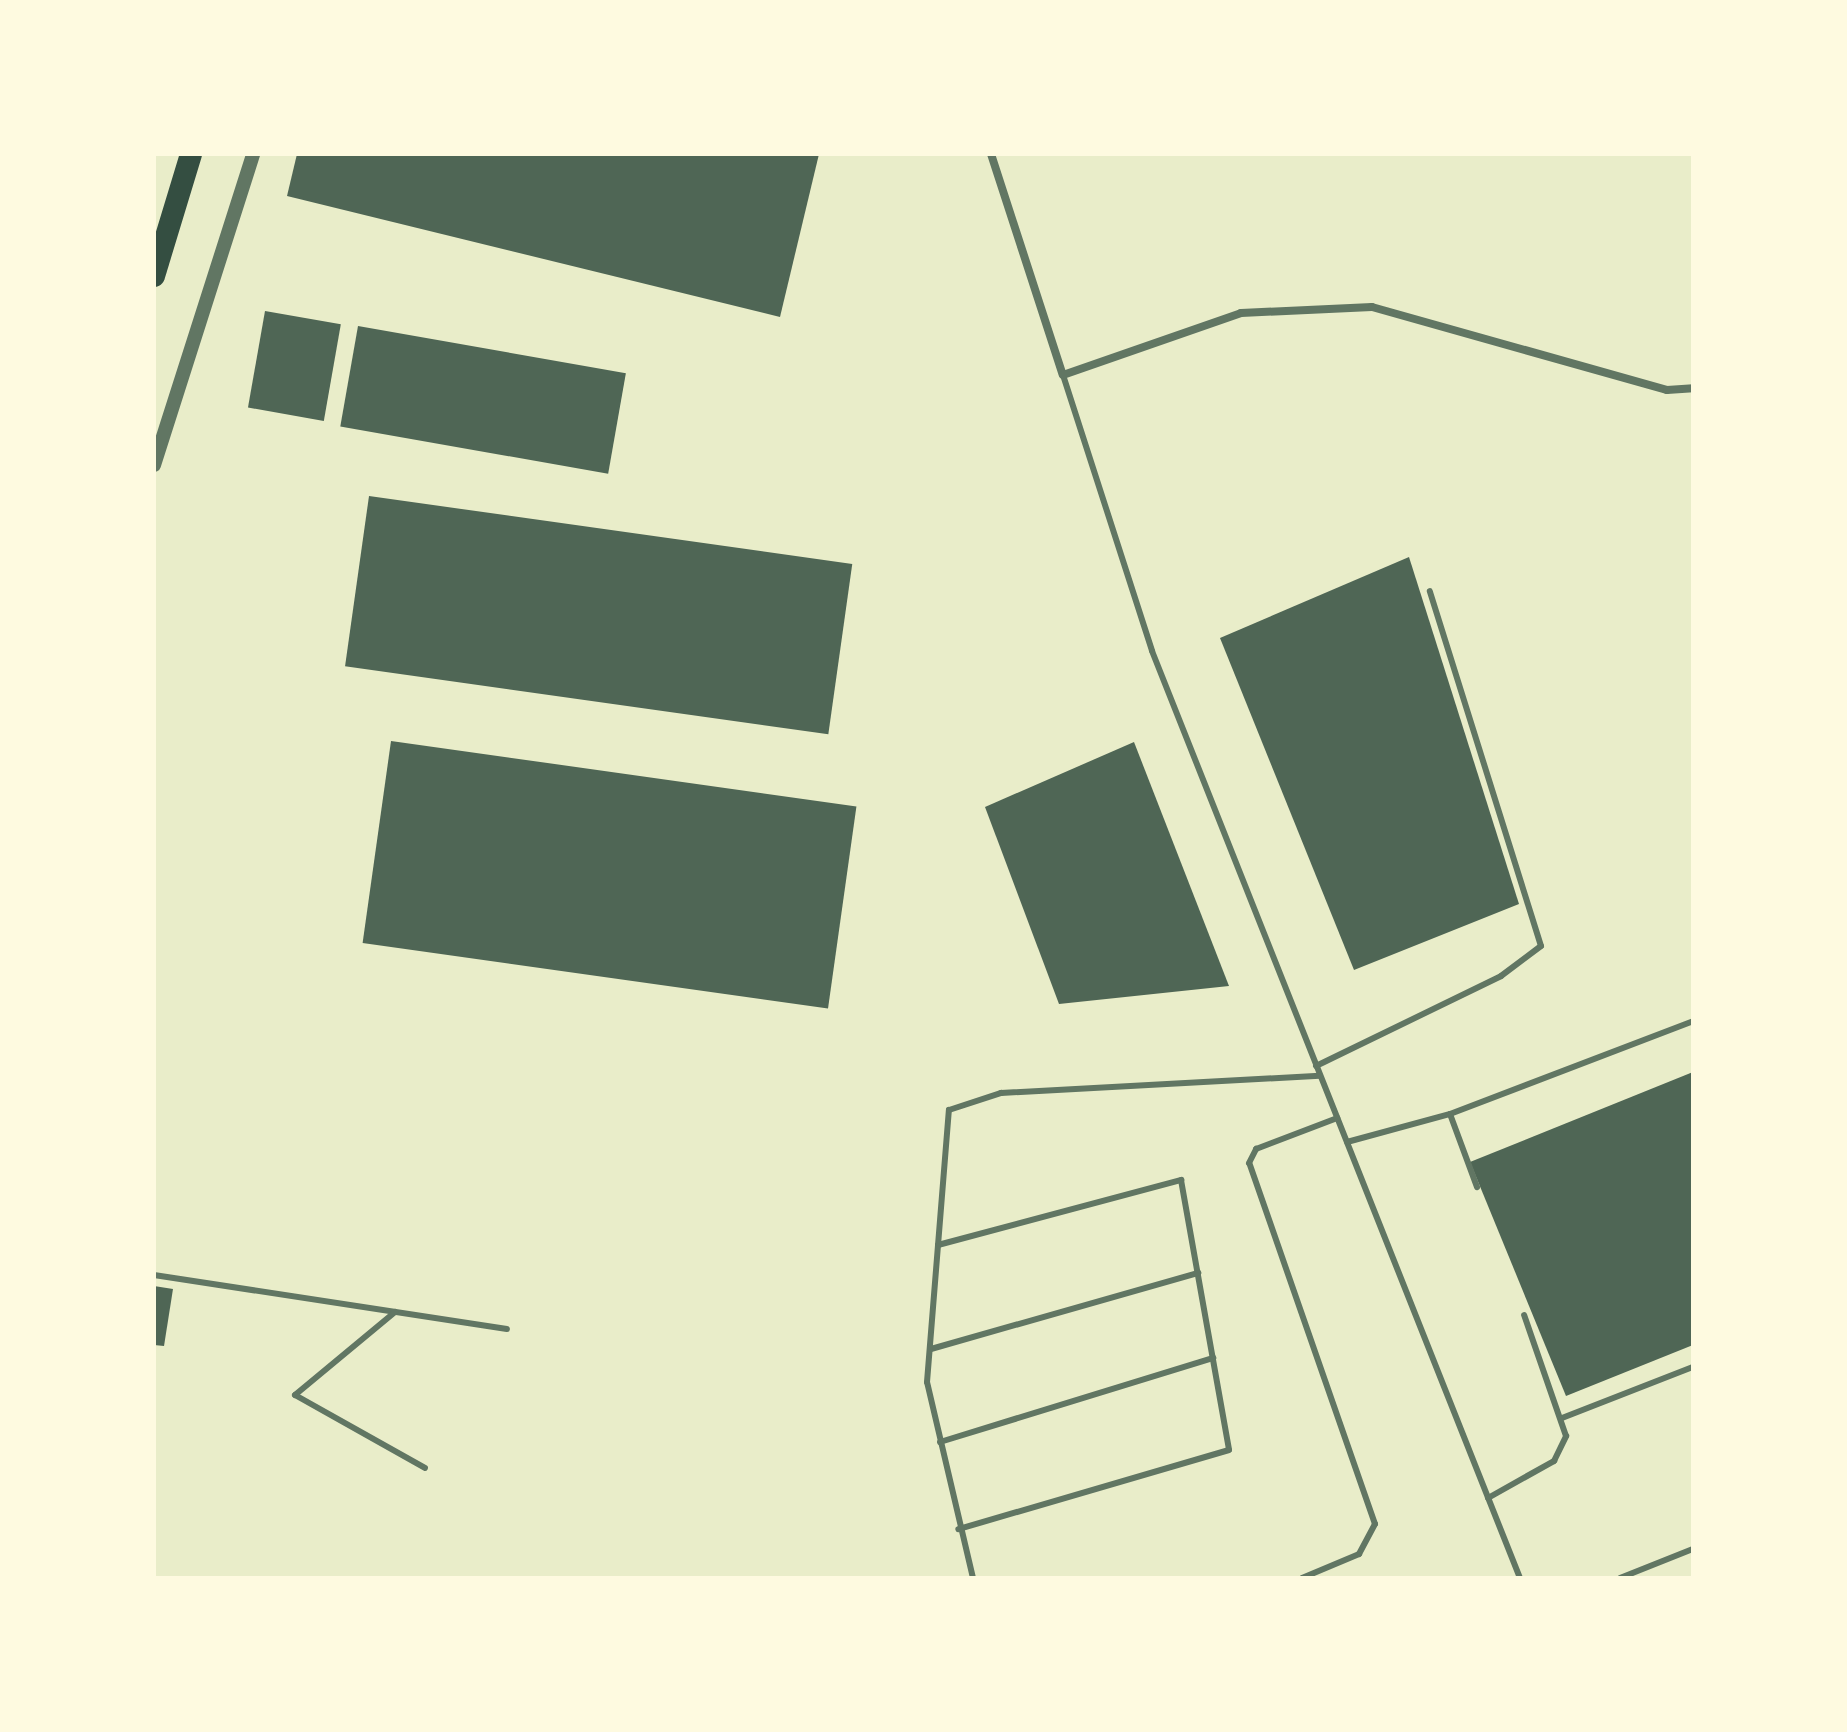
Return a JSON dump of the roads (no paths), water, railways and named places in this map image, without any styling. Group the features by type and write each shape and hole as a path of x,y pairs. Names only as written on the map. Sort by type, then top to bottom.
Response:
{"highway":[{"path":"154,276 191,154"}],"street":[{"path":"154,465 253,154"},
{"path":"991,154 1063,375 1241,313 1372,307 1667,390 1693,388"}],"lane":[{"path":"1063,375 1152,651 1520,1578"},
{"path":"1316,1066 1501,976 1541,946 1430,591"},
{"path":"1347,1142 1450,1114 1693,1021"},
{"path":"973,1578 958,1529 927,1382 944,1123 949,1110 968,1099 1320,1076"},
{"path":"1450,1114 1477,1187"},
{"path":"1302,1578 1359,1554 1375,1524 1249,1163 1256,1149 1337,1118"},
{"path":"938,1245 1181,1180 1229,1450 958,1529"},
{"path":"931,1349 1198,1273"},
{"path":"154,1275 507,1329"},
{"path":"395,1312 295,1395 425,1468"},
{"path":"1488,1498 1554,1461 1566,1436 1524,1315"},
{"path":"940,1442 1213,1358"},
{"path":"1562,1418 1693,1367"},
{"path":"1620,1578 1693,1549"}]}
